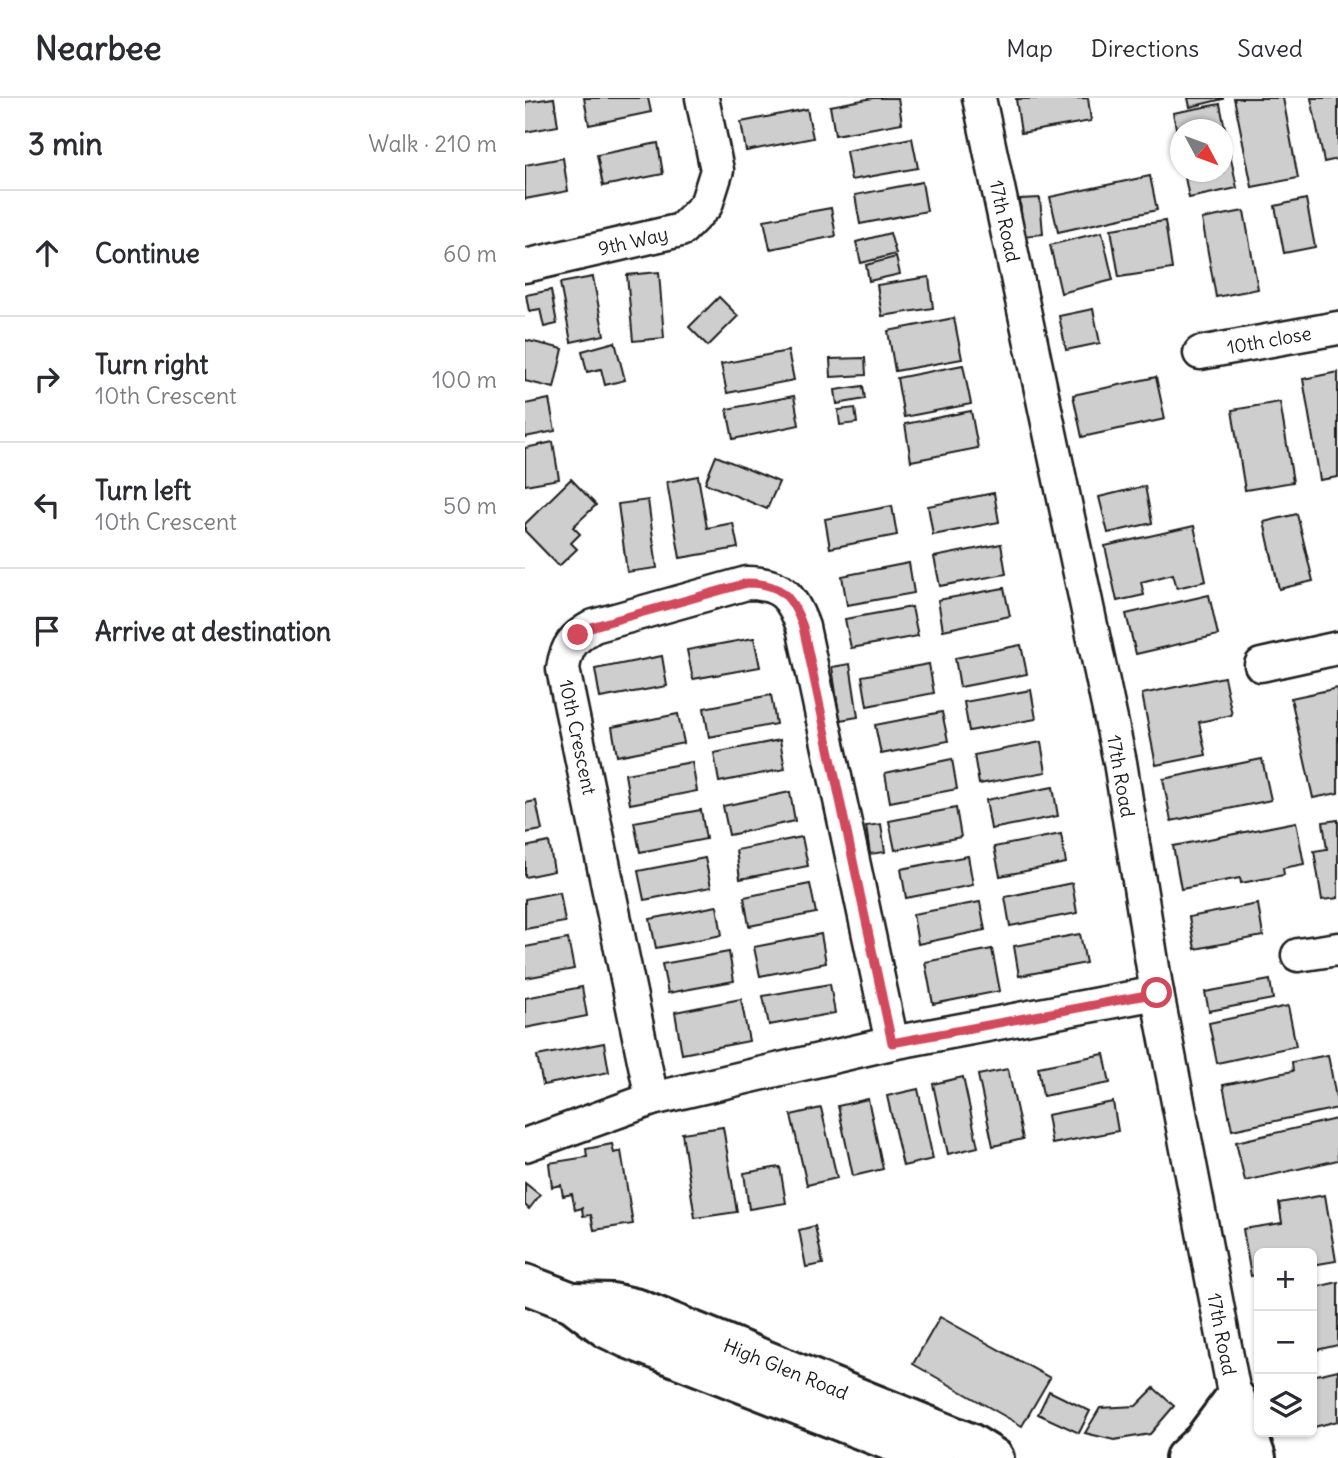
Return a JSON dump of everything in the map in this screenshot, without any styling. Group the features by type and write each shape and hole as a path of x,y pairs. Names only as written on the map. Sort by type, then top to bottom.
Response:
{"main road":[{"name":"High Glen Road","path":"525,1284 572,1302 606,1328 627,1338 934,1458"},
{"name":"High Glen Road","path":"572,1302 612,1303 638,1309 969,1443 994,1458"},
{"path":"1185,1458 1203,1441 1235,1398"},
{"path":"1235,1398 1256,1458"}],"street":[{"name":"9th Way","path":"525,266 681,230 706,205 717,170 702,98"},
{"name":"17th Road","path":"979,98 1120,762 1157,993 1235,1398 1229,1458"},
{"name":"10th close","path":"1200,353 1338,328"},
{"name":"10th Crescent","path":"652,1099 563,669 565,654 578,635 594,626 747,583 767,583 783,590 797,609 803,627 892,1043"},
{"path":"1261,665 1338,648"},
{"path":"1298,955 1338,949"},
{"path":"525,1145 652,1099 892,1043 1157,993"}],"building":[{"path":"554,98 558,126 525,132 525,102"},
{"path":"584,98 648,98 651,112 589,125"},
{"path":"873,98 898,98 902,123 835,135 830,106"},
{"path":"1088,98 1091,121 1021,133 1016,99"},
{"path":"1188,98 1223,98 1223,99 1190,107"},
{"path":"1234,98 1283,98 1298,178 1252,187"},
{"path":"1311,98 1338,98 1338,159 1324,162"},
{"path":"1220,104 1223,119 1174,119 1173,113"},
{"path":"807,109 813,138 746,151 741,122"},
{"path":"912,138 918,168 851,180 846,151"},
{"path":"658,143 663,174 603,186 597,155"},
{"path":"563,158 568,191 525,199 525,165"},
{"path":"1233,168 1237,188 1189,198 1186,182 1233,182"},
{"path":"1150,176 1157,210 1058,232 1050,197"},
{"path":"922,182 927,211 860,224 855,195"},
{"path":"1040,198 1043,234 1023,236 1020,199"},
{"path":"1306,199 1315,247 1284,253 1275,206"},
{"path":"831,208 836,236 770,249 764,220"},
{"path":"1244,211 1258,289 1216,297 1202,219"},
{"path":"1165,221 1172,269 1119,277 1111,229"},
{"path":"1102,232 1113,280 1061,293 1050,245"},
{"path":"890,233 896,254 861,263 856,242"},
{"path":"896,257 900,274 869,281 866,265"},
{"path":"659,272 664,338 633,341 627,275"},
{"path":"593,277 604,335 571,342 560,283"},
{"path":"929,277 933,308 882,316 877,285"},
{"path":"551,290 557,324 544,327 540,309 529,311 526,295"},
{"path":"719,297 738,316 708,346 689,327"},
{"path":"1093,309 1100,343 1066,350 1059,316"},
{"path":"954,318 962,359 895,371 888,331"},
{"path":"525,340 563,349 554,388 525,381"},
{"path":"615,342 625,380 605,385 601,369 587,372 582,351"},
{"path":"788,351 794,380 727,393 721,364"},
{"path":"865,358 866,375 831,377 830,359"},
{"path":"963,365 971,404 904,417 897,378"},
{"path":"1338,372 1338,477 1320,480 1303,379"},
{"path":"1156,377 1165,419 1082,437 1073,395"},
{"path":"863,386 865,399 837,404 835,390"},
{"path":"794,396 799,425 733,439 727,409"},
{"path":"549,399 555,431 525,437 525,404"},
{"path":"1280,402 1293,482 1245,490 1232,410"},
{"path":"855,408 857,423 840,425 838,410"},
{"path":"971,411 978,448 911,461 905,424"},
{"path":"553,442 559,479 525,485 525,448"},
{"path":"716,456 779,482 767,509 705,483"},
{"path":"698,476 707,528 733,523 738,548 680,558 667,482"},
{"path":"571,479 596,505 573,527 580,534 571,543 577,549 559,566 525,531 525,524"},
{"path":"1145,486 1152,523 1108,533 1099,497"},
{"path":"994,493 999,522 933,535 928,506"},
{"path":"648,500 657,568 627,572 618,504"},
{"path":"892,506 897,535 830,548 825,519"},
{"path":"1297,514 1313,581 1279,589 1264,522"},
{"path":"1194,526 1206,581 1177,588 1173,574 1141,582 1144,595 1117,601 1105,546"},
{"path":"1001,544 1006,574 940,586 934,557"},
{"path":"909,563 914,593 847,605 842,576"},
{"path":"1004,588 1010,616 943,630 938,600"},
{"path":"1209,595 1218,635 1136,654 1126,614"},
{"path":"912,607 918,636 851,648 845,619"},
{"path":"754,638 760,667 693,679 687,650"},
{"path":"1021,645 1027,674 960,687 955,658"},
{"path":"662,656 667,686 600,698 595,669"},
{"path":"850,664 858,717 840,720 832,667"},
{"path":"929,664 934,693 867,706 862,676"},
{"path":"1224,677 1232,715 1199,722 1206,755 1156,765 1142,694"},
{"path":"1338,688 1338,793 1313,798 1291,698"},
{"path":"1031,690 1036,719 969,731 964,702"},
{"path":"771,695 776,724 709,737 704,708"},
{"path":"942,712 948,741 881,754 875,725"},
{"path":"678,714 684,743 617,756 612,727"},
{"path":"780,740 785,769 719,782 714,753"},
{"path":"1041,742 1046,772 979,784 974,755"},
{"path":"952,759 957,789 890,802 885,773"},
{"path":"1262,759 1271,800 1171,821 1163,779"},
{"path":"692,762 697,791 630,804 625,774"},
{"path":"1053,787 1058,816 991,829 986,800"},
{"path":"790,792 795,821 729,835 723,806"},
{"path":"536,801 542,830 525,833 525,803"},
{"path":"956,808 961,837 895,850 889,821"},
{"path":"701,810 706,839 640,852 634,822"},
{"path":"1338,820 1338,898 1322,900 1314,851 1327,849 1323,822"},
{"path":"1296,822 1304,864 1283,868 1284,875 1241,883 1240,878 1181,889 1173,846"},
{"path":"881,824 885,852 870,854 866,826"},
{"path":"1061,834 1066,863 1000,876 994,847"},
{"path":"802,837 808,866 740,879 736,850"},
{"path":"549,842 554,871 525,877 525,847"},
{"path":"968,856 973,885 906,898 901,869"},
{"path":"705,858 711,887 644,900 638,871"},
{"path":"1072,883 1077,913 1010,926 1005,897"},
{"path":"810,884 816,913 749,926 744,897"},
{"path":"560,892 565,922 525,929 525,899"},
{"path":"980,902 985,930 918,944 913,914"},
{"path":"1258,904 1263,936 1195,949 1189,917"},
{"path":"717,906 722,935 656,948 650,919"},
{"path":"821,934 826,963 760,976 754,947"},
{"path":"1080,934 1086,963 1019,976 1014,946"},
{"path":"568,939 574,969 525,978 525,947"},
{"path":"992,949 1000,991 933,1004 925,962"},
{"path":"729,952 734,981 668,993 662,964"},
{"path":"1270,980 1273,999 1209,1011 1205,992"},
{"path":"830,984 835,1013 769,1025 763,996"},
{"path":"582,987 587,1016 525,1028 525,998"},
{"path":"741,999 749,1041 682,1054 675,1012"},
{"path":"1288,1006 1296,1046 1217,1063 1209,1023"},
{"path":"604,1043 609,1072 543,1085 537,1056"},
{"path":"1104,1054 1110,1083 1043,1096 1038,1067"},
{"path":"1328,1055 1338,1108 1232,1130 1223,1085 1293,1071 1292,1062"},
{"path":"1008,1069 1023,1139 993,1146 978,1075"},
{"path":"963,1077 978,1147 948,1154 933,1084"},
{"path":"918,1089 933,1159 903,1166 887,1096"},
{"path":"868,1099 883,1169 853,1176 838,1106"},
{"path":"1113,1102 1118,1131 1052,1144 1047,1115"},
{"path":"821,1108 837,1178 807,1185 791,1115"},
{"path":"1336,1119 1338,1160 1245,1181 1236,1142"},
{"path":"723,1127 737,1212 695,1218 682,1133"},
{"path":"612,1144 614,1153 621,1151 633,1224 594,1230 591,1215 583,1216 582,1208 575,1210 572,1194 563,1196 561,1185 552,1187 549,1163 587,1157 586,1149"},
{"path":"780,1167 786,1203 749,1209 744,1173"},
{"path":"525,1183 540,1195 529,1209 525,1205"},
{"path":"1325,1195 1336,1261 1317,1264 1317,1248 1254,1248 1254,1275 1251,1276 1243,1229 1282,1223 1279,1203"},
{"path":"815,1226 823,1264 806,1267 799,1230"},
{"path":"1338,1282 1338,1345 1317,1350 1317,1311 1317,1287"},
{"path":"940,1317 1050,1378 1022,1426 913,1364"},
{"path":"1338,1370 1338,1421 1317,1426 1317,1375"},
{"path":"1154,1388 1174,1406 1150,1434 1114,1440 1085,1433 1100,1408 1136,1406"},
{"path":"1049,1391 1090,1411 1079,1433 1038,1414"}],"route":[{"path":"578,635 594,626 747,583 767,583 783,590 797,609 803,627 892,1043 1157,993"}]}
